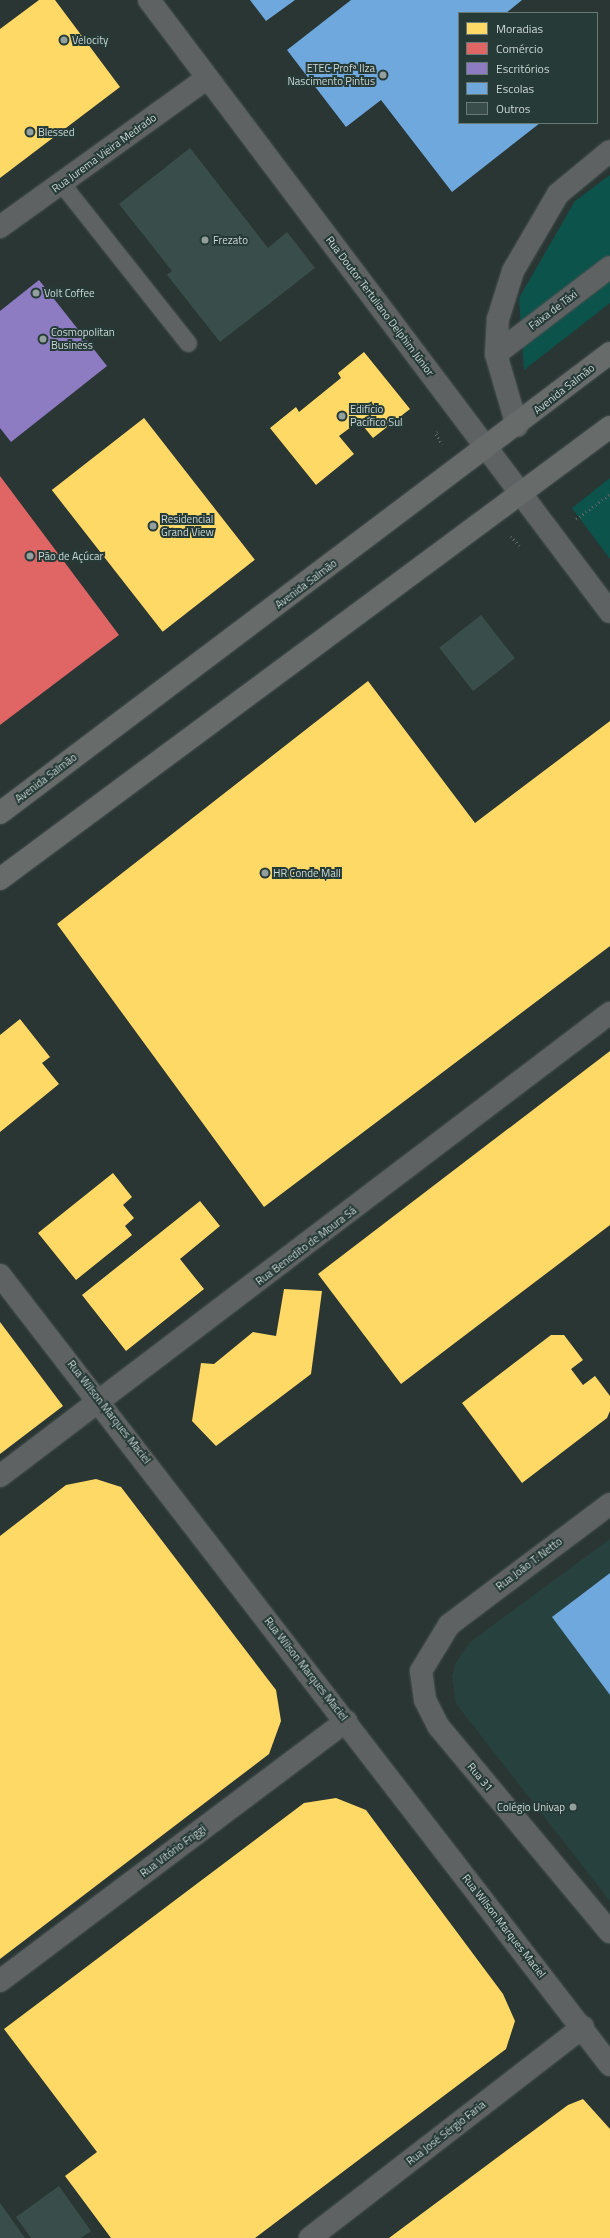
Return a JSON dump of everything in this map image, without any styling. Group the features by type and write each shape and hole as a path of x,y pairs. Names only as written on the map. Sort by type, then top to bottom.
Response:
{"street":[{"name":"Rua Doutor Tertuliano Delphim Júnior","path":"149,0 488,448 521,495 610,612"},
{"name":"Rua Jurema Vieira Medrado","path":"0,228 207,78"},
{"path":"517,426 496,354 498,319 513,271 558,194 610,151"},
{"name":"Faixa de Táxi","path":"496,354 610,267"},
{"name":"Avenida Salmão","path":"0,813 488,448 610,353"},
{"path":"0,879 521,495 610,427"},
{"name":"Rua Benedito de Moura Sá","path":"0,1476 101,1402 610,1013"},
{"name":"Rua Wilson Marques Maciel","path":"0,1275 101,1402 583,2027 610,2065"},
{"name":"Rua João T. Netto","path":"448,1625 610,1504"},
{"name":"Rua 31","path":"448,1625 421,1671 426,1700 439,1727 610,1932"},
{"name":"Rua Vitório Friggi","path":"0,1981 346,1721"},
{"name":"Rua José Sérgio Faria","path":"310,2238 583,2027"}],"lane":[{"path":"61,183 188,343"}],"shaded area":[{"name":"Colégio Univap","path":"610,1539 610,1901 456,1703 452,1677 455,1664 470,1642"}],"green space":[{"path":"610,175 610,303 524,370 519,298 575,201"},
{"path":"610,478 610,559 572,508"}],"building: Moradias":[{"name":"Blessed","path":"39,0 55,0 120,87 0,178 0,29"},
{"name":"Edifício Pacífico Sul","path":"364,352 410,409 373,438 359,421 339,436 354,454 316,485 270,428 296,407 299,412 341,378 338,373"},
{"name":"Residencial Grand View","path":"144,418 255,560 163,632 52,490"},
{"path":"368,681 475,823 610,721 610,946 264,1207 57,924"},
{"path":"20,1019 50,1057 42,1063 59,1084 0,1132 0,1035"},
{"path":"610,1051 610,1225 401,1384 318,1274"},
{"path":"113,1173 132,1197 123,1205 134,1218 125,1226 132,1235 76,1280 38,1233"},
{"path":"200,1201 220,1226 180,1259 204,1289 126,1351 82,1295"},
{"path":"284,1289 322,1291 311,1374 216,1446 192,1421 201,1363 214,1364 253,1332 276,1336"},
{"path":"0,1322 63,1406 0,1454"},
{"path":"551,1335 564,1335 583,1360 571,1369 583,1385 595,1376 610,1396 610,1411 607,1418 522,1483 462,1403"},
{"path":"96,1479 121,1487 276,1690 281,1721 269,1754 0,1959 0,1536 66,1485"},
{"path":"336,1798 366,1810 503,1994 515,2021 506,2049 255,2238 111,2238 65,2176 97,2152 4,2029 304,1803"},
{"path":"583,2099 610,2129 610,2238 389,2238 568,2105"}],"building: Comércio":[{"name":"Pão de Açúcar","path":"0,476 119,635 0,725"}],"building: Escritórios":[{"name":"Cosmopolitan Business","path":"39,280 107,366 11,442 0,428 0,311"}],"building: Escolas":[{"path":"250,0 295,0 266,21"},
{"name":"ETEC Profª Ilza Nascimento Pintus","path":"351,0 522,0 507,12 458,12 458,124 539,124 452,192 381,100 346,127 287,50"},
{"path":"610,1573 610,1695 552,1617"}],"building: Outros":[{"name":"Frezato","path":"190,148 268,248 287,232 315,268 220,342 167,275 172,271 119,204"},
{"path":"481,615 515,658 473,691 439,648"},
{"path":"59,2186 91,2231 81,2238 31,2238 16,2217"},
{"path":"0,2203 25,2238 0,2238"}],"place":[{"name":"Velocity","path":"64,40"},
{"name":"ETEC Profª Ilza Nascimento Pintus","path":"383,75"},
{"name":"Blessed","path":"30,132"},
{"name":"Frezato","path":"205,240"},
{"name":"Volt Coffee","path":"36,293"},
{"name":"Cosmopolitan Business","path":"43,339"},
{"name":"Edifício Pacífico Sul","path":"342,416"},
{"name":"Residencial Grand View","path":"153,526"},
{"name":"Pão de Açúcar","path":"30,556"},
{"name":"HR Conde Mall","path":"265,873"},
{"name":"Colégio Univap","path":"573,1807"}]}
